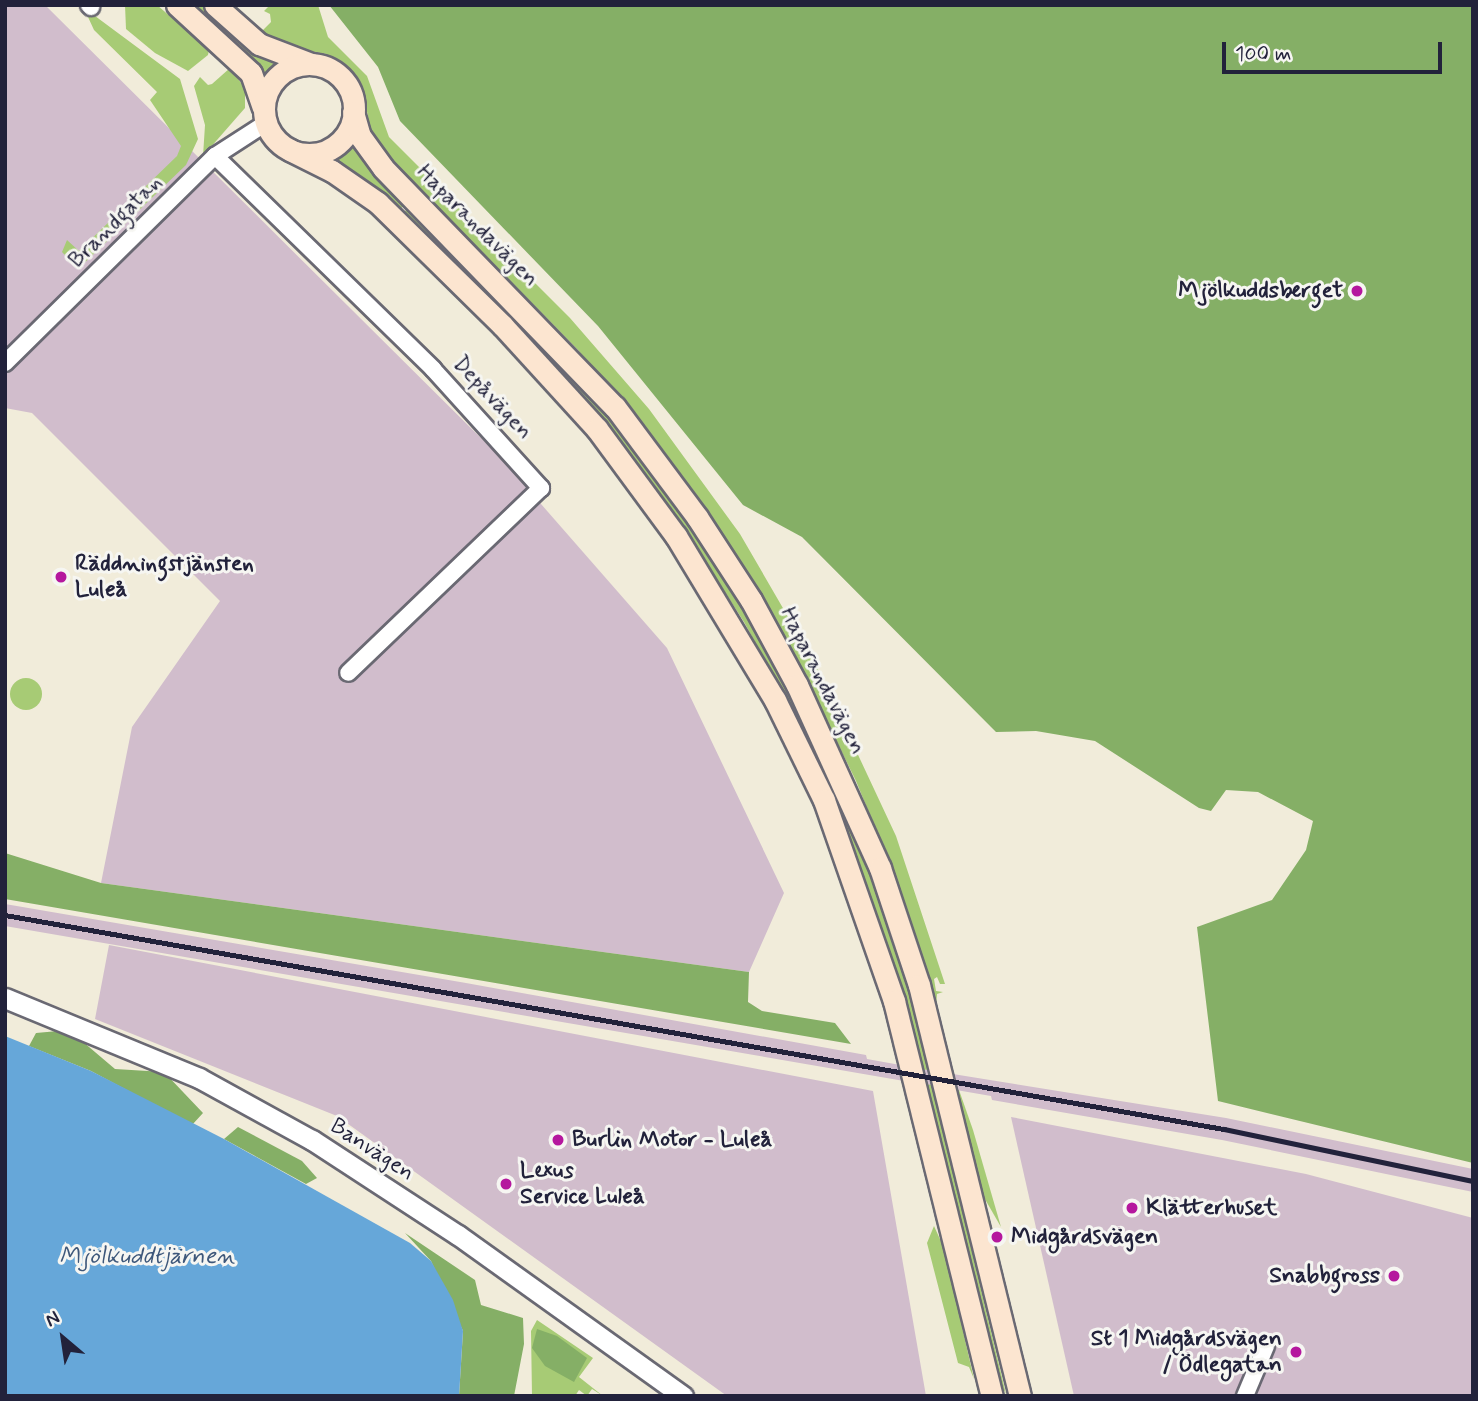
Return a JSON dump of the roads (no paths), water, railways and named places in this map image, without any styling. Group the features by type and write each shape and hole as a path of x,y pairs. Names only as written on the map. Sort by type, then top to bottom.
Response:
{"main road":[{"path":"177,5 251,73 275,138 290,150 332,171 378,203 503,326 597,429 676,536 775,699 824,800 890,989 992,1396"},
{"path":"215,5 259,44 317,65 343,81 354,112 347,132 331,148 312,154 290,150"},
{"path":"265,116 276,78 298,66 317,65"},
{"name":"Haparandavägen","path":"354,112 360,136 383,168 615,407 697,517 751,600 797,685 880,868 919,985 1020,1396"}],"street":[{"name":"Brandgatan","path":"5,363 215,156 265,116"},
{"name":"Depåvägen","path":"215,156 433,369 541,488 348,673"},
{"name":"Banvägen","path":"5,998 199,1078 302,1134 458,1235 683,1396"},
{"path":"1245,1396 1266,1346"}],"water":[{"name":"Mjölkuddtjärnen","path":"5,1036 91,1071 224,1139 410,1243 431,1261 453,1300 463,1331 459,1396 5,1396"}],"railway":[{"path":"5,915 1224,1129 1473,1181"}],"place":[{"name":"Mjölkuddsberget","path":"1357,291"},
{"name":"Räddningstjänsten Luleå","path":"61,577"},
{"name":"Burlin Motor - Luleå","path":"558,1140"},
{"name":"Lexus Service Luleå","path":"506,1184"},
{"name":"Klätterhuset","path":"1132,1208"},
{"name":"Midgårdsvägen","path":"997,1237"},
{"name":"Snabbgross","path":"1394,1276"},
{"name":"St 1 Midgårdsvägen / Ödlegatan","path":"1296,1352"}]}
